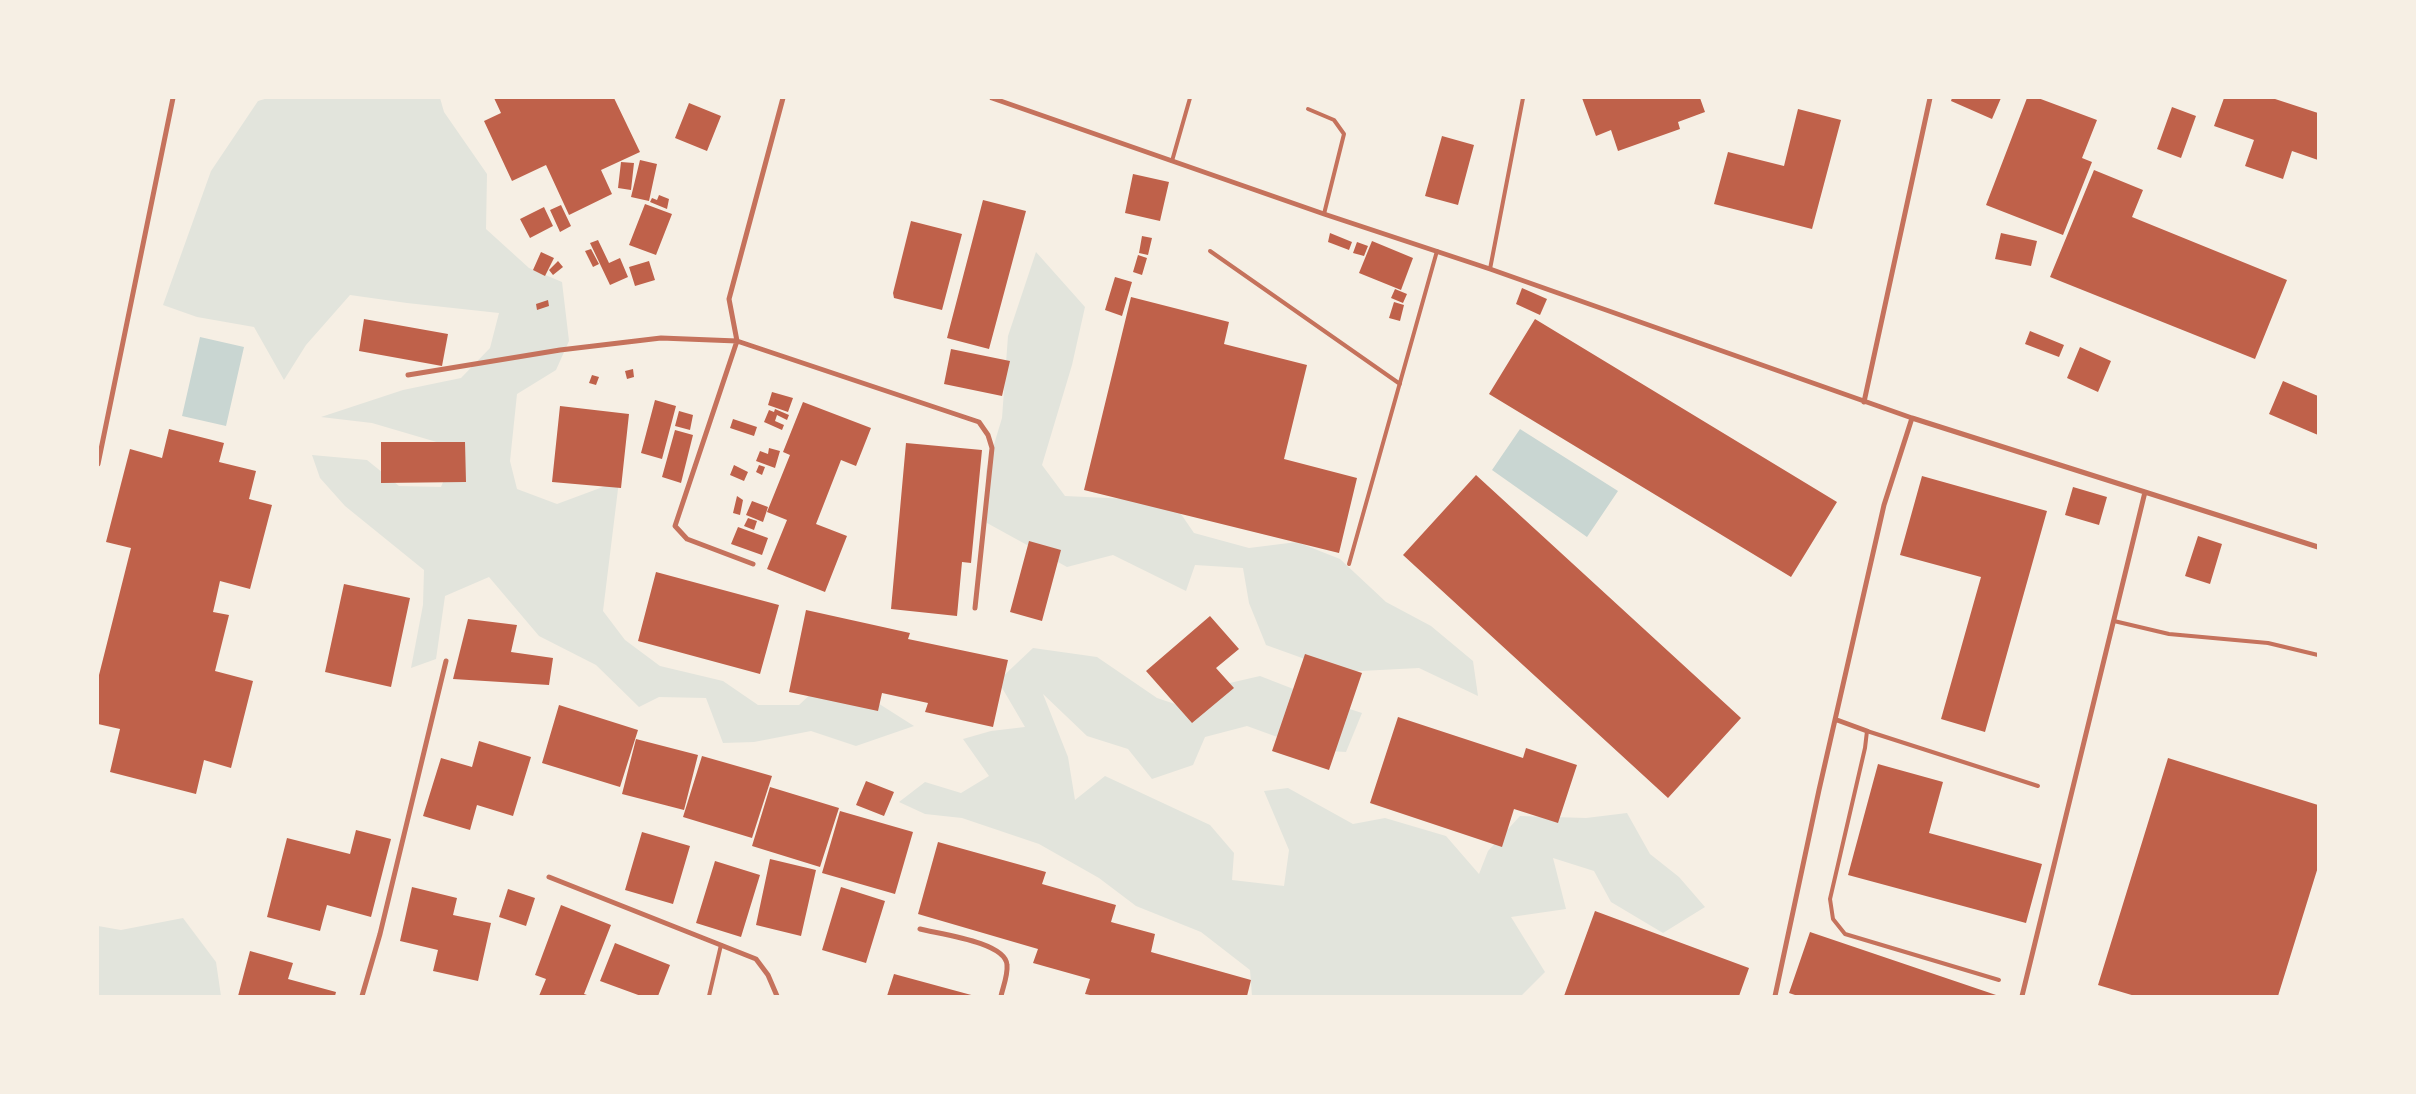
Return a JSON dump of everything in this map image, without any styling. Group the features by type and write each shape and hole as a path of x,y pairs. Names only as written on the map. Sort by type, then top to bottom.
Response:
{"street":[{"path":"98,464 173,98"},
{"path":"753,564 686,539 674,526 736,341 729,299 783,98"},
{"path":"992,98 1324,214 1490,269 1864,402 2318,547"},
{"path":"1864,402 1930,98"},
{"path":"408,375 560,350 661,338 736,341 979,422 988,435 992,448 974,608"},
{"path":"1775,996 1819,790 1837,720 1884,505 1912,418"},
{"path":"2022,996 2146,492"},
{"path":"362,996 382,925 446,661"},
{"path":"1837,720 1866,731"},
{"path":"549,877 756,959 768,975 777,996"},
{"path":"920,929 990,946 1001,953 1007,964 1001,996"}],"lane":[{"path":"1172,161 1190,98"},
{"path":"1490,269 1523,98"},
{"path":"1308,109 1334,120 1344,134 1324,214"},
{"path":"1210,251 1400,384"},
{"path":"1350,564 1437,251"},
{"path":"2114,621 2169,634 2268,643 2318,655"},
{"path":"1999,980 1845,934 1833,919 1830,900 1865,748 1866,731 2038,786"},
{"path":"709,996 722,945"}],"shaded area":[{"path":"268,98 440,98 444,112 487,174 486,229 529,268 562,282 569,341 556,370 517,394 510,461 517,489 557,504 619,481 603,611 625,640 660,666 723,681 758,705 799,705 832,674 914,726 856,746 811,731 754,742 723,743 706,698 659,697 639,707 596,665 539,636 489,577 445,596 436,659 411,668 423,605 424,570 345,506 320,478 312,455 367,460 399,486 441,487 457,448 372,423 321,417 403,390 461,378 490,348 499,313 350,295 306,345 284,380 254,327 197,317 163,305 211,171 258,101"},
{"path":"1036,252 1085,307 1072,365 1042,465 1065,496 1172,501 1194,533 1249,548 1297,542 1340,559 1386,602 1431,626 1473,661 1478,696 1419,668 1341,672 1266,645 1249,603 1243,568 1195,565 1186,591 1113,555 1067,567 987,523 986,471 1002,418 1008,336"},
{"path":"200,337 244,347 226,426 182,416"},
{"path":"1520,429 1618,491 1587,537 1492,470"},
{"path":"1033,648 1097,657 1157,698 1187,708 1221,685 1260,676 1319,699 1362,713 1346,752 1313,750 1247,726 1205,737 1193,765 1152,779 1128,749 1087,736 1043,694 1068,757 1075,800 1105,776 1210,825 1234,853 1232,880 1284,886 1289,850 1264,791 1288,788 1353,824 1385,818 1446,836 1479,874 1488,851 1520,816 1586,818 1627,813 1650,854 1679,877 1705,907 1663,933 1611,902 1594,871 1553,858 1566,909 1511,917 1545,972 1521,996 1252,996 1250,970 1201,932 1136,906 1099,878 1039,844 962,818 925,814 899,802 925,782 961,793 989,776 963,739 991,731 1025,727 998,681"},
{"path":"183,918 216,962 221,996 98,996 98,926 121,930"}],"building":[{"path":"494,98 614,98 640,152 601,170 612,194 569,215 546,165 512,181 484,121 501,113"},
{"path":"1582,98 1700,98 1705,112 1678,122 1680,129 1618,151 1611,130 1596,136"},
{"path":"1952,98 2001,98 1992,119 1951,101"},
{"path":"2027,98 2038,98 2097,120 2082,158 2092,162 2063,235 1986,205"},
{"path":"2224,98 2272,98 2318,113 2318,160 2292,151 2283,179 2245,166 2254,140 2214,126"},
{"path":"689,103 721,116 707,151 675,138"},
{"path":"2172,107 2196,116 2181,158 2157,149"},
{"path":"1798,109 1841,120 1812,229 1714,204 1728,152 1784,166"},
{"path":"1442,136 1474,145 1458,205 1425,196"},
{"path":"640,160 657,164 649,201 631,197"},
{"path":"621,162 634,163 631,190 618,188"},
{"path":"2094,170 2143,190 2132,217 2287,280 2255,359 2050,277"},
{"path":"1133,174 1169,182 1160,221 1125,213"},
{"path":"659,195 669,199 667,209 650,202 652,198 657,200"},
{"path":"983,200 1026,211 989,349 947,338"},
{"path":"645,204 672,214 656,255 629,245"},
{"path":"561,205 571,226 560,232 550,210"},
{"path":"544,207 553,226 530,238 520,219"},
{"path":"911,221 962,234 942,310 894,298 893,293"},
{"path":"1330,233 1352,242 1349,250 1328,242"},
{"path":"2001,233 2037,241 2031,266 1995,259"},
{"path":"1142,236 1152,238 1148,255 1139,253"},
{"path":"598,240 609,263 620,258 628,277 610,285 590,243"},
{"path":"1372,241 1413,258 1401,290 1359,273"},
{"path":"1357,242 1368,246 1364,256 1353,253"},
{"path":"591,249 599,264 593,267 585,251"},
{"path":"541,252 554,258 545,276 533,270"},
{"path":"1138,255 1147,258 1142,275 1133,272"},
{"path":"558,261 563,267 553,275 549,270"},
{"path":"649,261 655,280 635,286 629,267"},
{"path":"1115,277 1132,282 1122,316 1105,310"},
{"path":"1522,288 1547,299 1540,315 1516,304"},
{"path":"1395,289 1407,294 1403,303 1391,298"},
{"path":"1131,297 1229,322 1224,344 1307,365 1284,459 1357,478 1339,553 1084,490"},
{"path":"548,300 549,306 537,310 536,304"},
{"path":"1394,302 1404,305 1400,321 1389,318"},
{"path":"364,319 448,334 442,366 359,351"},
{"path":"1535,319 1837,502 1791,577 1489,394"},
{"path":"2030,331 2064,345 2059,357 2025,344"},
{"path":"2080,347 2111,361 2098,392 2067,378"},
{"path":"951,349 1010,361 1002,396 944,384"},
{"path":"633,369 634,377 627,379 625,371"},
{"path":"592,375 599,377 596,385 589,383"},
{"path":"2283,381 2318,396 2318,435 2269,414"},
{"path":"772,392 793,398 788,412 768,405"},
{"path":"655,400 676,406 662,459 641,453"},
{"path":"803,402 871,428 856,466 841,460 816,524 847,536 825,592 767,569 787,520 767,512 790,455 783,452"},
{"path":"560,406 629,414 621,488 552,482"},
{"path":"775,409 789,415 787,420 777,415 775,421 784,425 782,430 764,422 769,410 774,412"},
{"path":"679,411 693,415 690,430 675,426"},
{"path":"733,419 757,427 754,436 730,428"},
{"path":"169,429 224,443 219,462 256,471 249,499 272,505 250,589 220,581 213,612 229,615 215,671 253,681 231,768 204,760 196,794 110,772 120,729 98,724 98,679 131,548 106,542 130,449 162,458"},
{"path":"675,430 693,435 681,483 662,477"},
{"path":"381,442 465,442 466,482 381,483"},
{"path":"906,443 982,450 971,563 962,562 957,616 891,609"},
{"path":"769,448 780,451 775,468 756,461 760,451 768,454"},
{"path":"734,465 748,472 744,481 730,475"},
{"path":"759,465 765,467 762,475 756,472"},
{"path":"1476,475 1741,718 1668,798 1403,555"},
{"path":"1922,476 2047,511 1985,732 1941,719 1981,577 1900,555"},
{"path":"2073,487 2107,497 2099,525 2065,515"},
{"path":"737,496 743,500 740,515 733,513"},
{"path":"752,501 768,507 763,522 746,515"},
{"path":"748,518 757,521 754,530 744,526"},
{"path":"738,527 768,538 762,555 731,544"},
{"path":"2198,536 2222,544 2210,584 2185,576"},
{"path":"1029,541 1061,550 1042,621 1010,612"},
{"path":"656,572 779,605 760,674 638,641"},
{"path":"344,584 410,598 391,687 325,672"},
{"path":"806,610 910,633 908,639 1008,660 993,727 925,712 928,703 882,693 878,711 789,692"},
{"path":"1210,616 1239,649 1216,668 1234,688 1192,723 1146,671"},
{"path":"468,619 517,625 511,652 553,658 549,685 453,679"},
{"path":"1305,654 1362,673 1329,770 1272,751"},
{"path":"559,705 638,730 620,787 542,763"},
{"path":"1398,717 1523,758 1526,748 1577,765 1558,823 1514,809 1502,847 1370,803"},
{"path":"636,739 698,755 684,810 622,794"},
{"path":"479,741 531,757 513,816 477,805 470,830 423,816 441,758 472,767"},
{"path":"702,756 772,776 752,838 683,817"},
{"path":"2168,758 2318,805 2318,867 2278,996 2135,996 2098,985"},
{"path":"1878,764 1943,782 1929,833 2042,864 2026,923 1848,875"},
{"path":"866,781 894,792 884,816 856,805"},
{"path":"770,787 839,808 820,867 752,846"},
{"path":"840,811 913,832 895,894 822,873"},
{"path":"356,830 391,839 371,917 327,905 320,931 267,917 287,838 350,854"},
{"path":"642,832 690,846 673,904 625,890"},
{"path":"938,842 1046,872 1042,884 1116,905 1111,922 1155,934 1151,952 1251,980 1247,996 1095,996 1085,994 1090,979 1033,963 1038,949 918,914"},
{"path":"770,859 816,870 801,936 756,925"},
{"path":"715,861 760,875 741,937 696,923"},
{"path":"412,887 457,898 453,915 491,923 478,981 433,971 438,950 400,941"},
{"path":"841,887 885,901 866,963 822,950"},
{"path":"508,889 535,898 526,926 499,917"},
{"path":"561,905 611,925 584,994 590,996 539,996 546,979 535,975"},
{"path":"1595,911 1749,968 1739,996 1564,996"},
{"path":"1810,932 1999,996 1798,996 1789,993"},
{"path":"615,943 670,965 658,996 641,996 600,981"},
{"path":"250,951 293,963 288,979 336,992 335,996 238,996"},
{"path":"894,974 975,996 887,996"}]}
